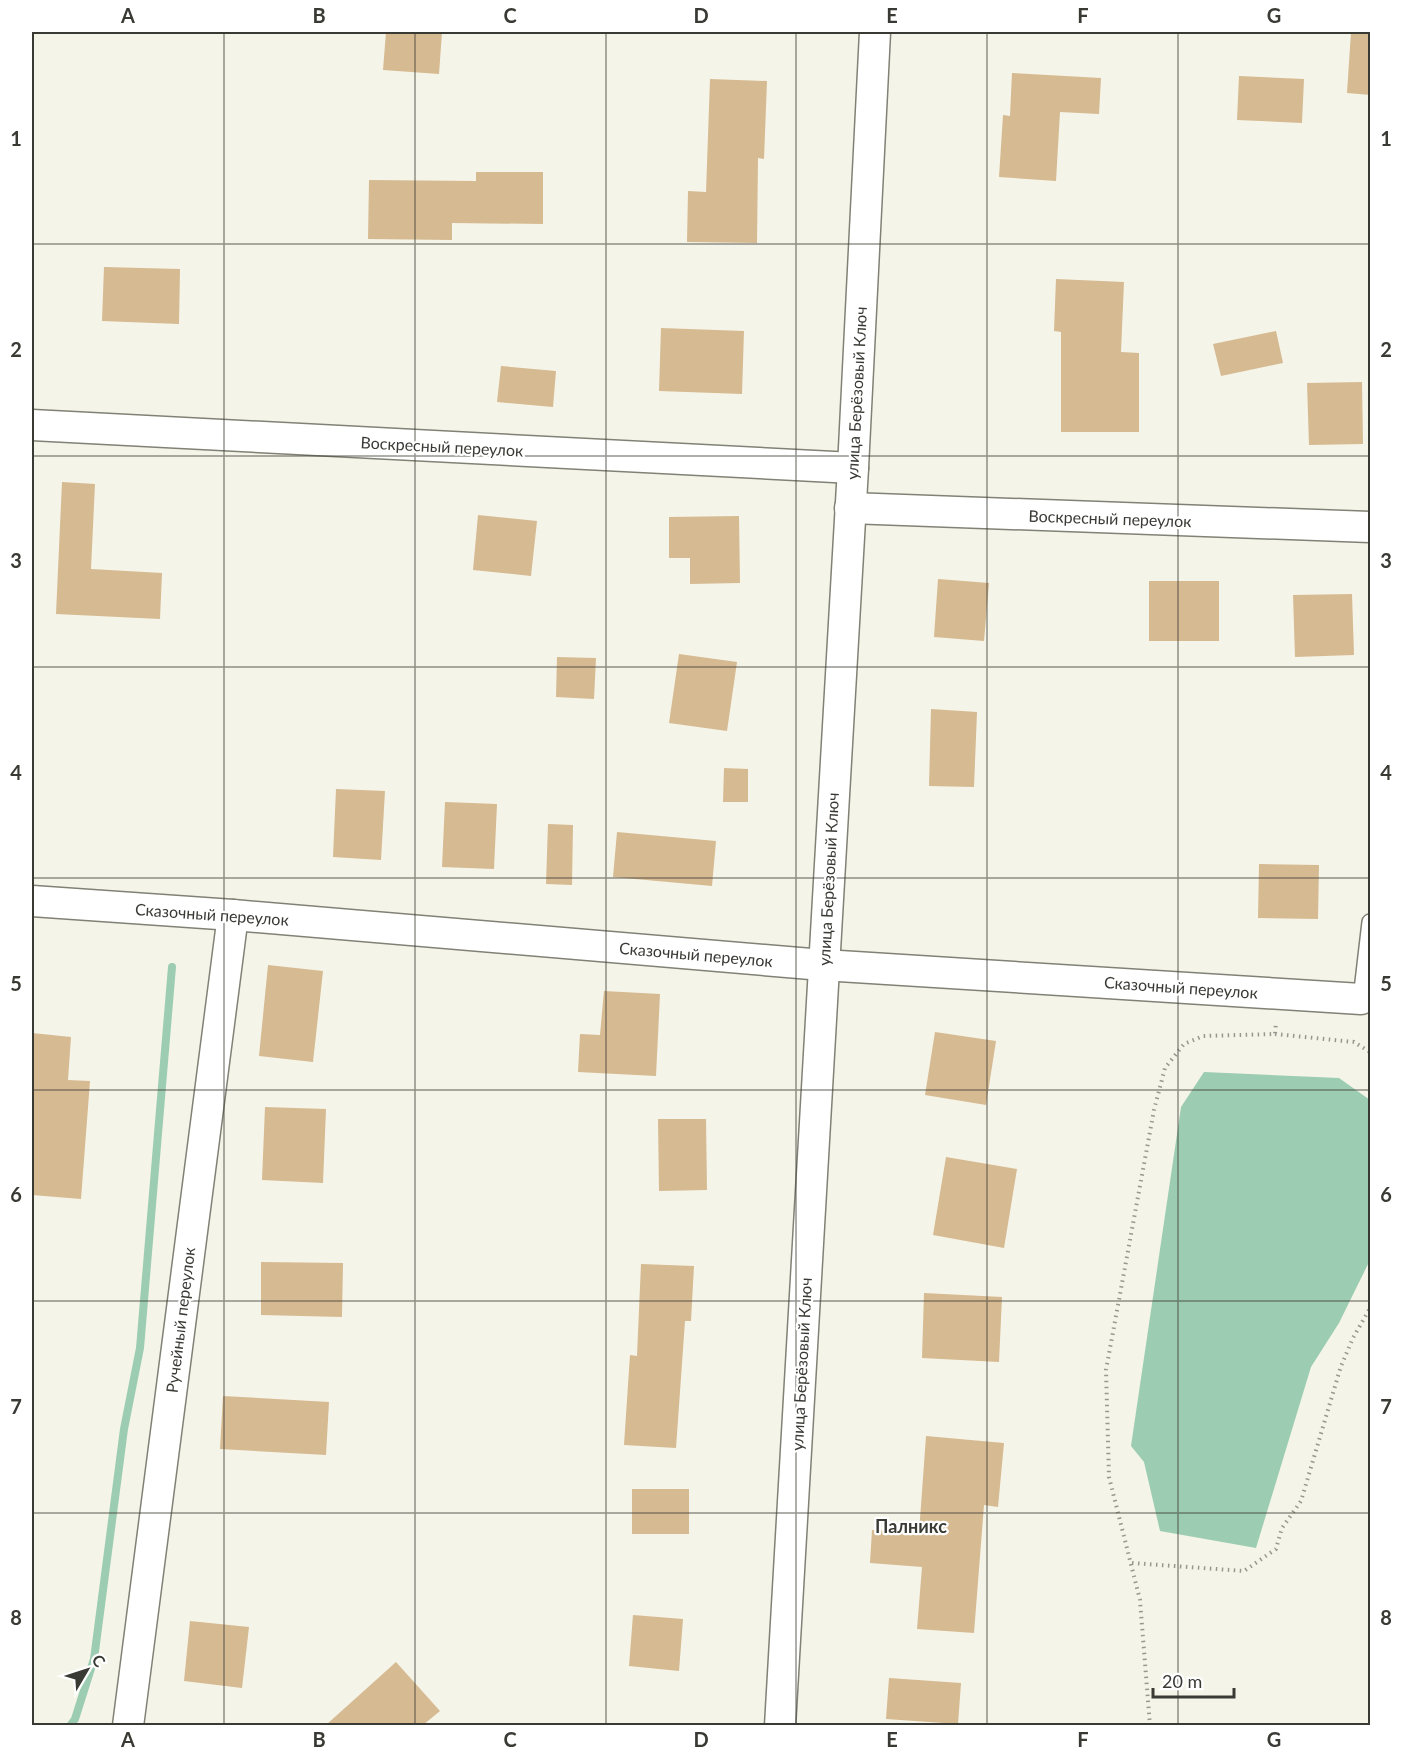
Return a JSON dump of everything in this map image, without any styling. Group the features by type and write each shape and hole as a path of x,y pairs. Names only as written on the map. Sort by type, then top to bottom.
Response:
{"street":[{"name":"улица Берёзовый Ключ","path":"780,1725 853,468 875,32"},
{"name":"Воскресный переулок","path":"32,425 853,468"},
{"name":"Воскресный переулок","path":"850,508 1371,527"},
{"name":"Сказочный переулок","path":"32,901 233,915 823,965 1361,999"},
{"name":"Ручейный переулок","path":"128,1725 233,915"}],"lane":[{"path":"1361,999 1370,922"}],"path":[{"path":"1275,1034 1278,994"},
{"path":"1150,1725 1140,1600 1109,1477 1106,1370 1154,1110 1166,1068 1184,1044 1203,1036 1275,1034 1354,1042 1371,1052"},
{"path":"1132,1563 1244,1570 1276,1549 1282,1527 1301,1501 1341,1366 1353,1338 1371,1308"}],"shaded area":[{"path":"1204,1072 1339,1078 1370,1100 1370,1260 1339,1323 1311,1367 1256,1548 1160,1531 1144,1462 1131,1446 1181,1107"}],"building":[{"path":"386,32 442,32 439,74 383,70"},
{"path":"1351,32 1371,32 1371,95 1347,93"},
{"path":"1012,73 1101,78 1099,114 1060,112 1056,181 999,177 1003,115 1010,116"},
{"path":"1239,76 1304,79 1302,123 1237,120"},
{"path":"710,79 767,81 764,159 758,158 757,243 687,242 688,191 706,192"},
{"path":"476,172 543,172 543,224 452,223 452,240 368,239 369,180 476,181"},
{"path":"104,267 180,269 179,324 102,321"},
{"path":"1056,279 1124,282 1121,352 1139,353 1139,432 1061,432 1061,332 1054,331"},
{"path":"661,328 744,331 742,394 659,391"},
{"path":"1276,331 1283,363 1221,376 1213,344"},
{"path":"501,366 556,371 553,407 497,402"},
{"path":"1362,382 1363,444 1309,445 1307,383"},
{"path":"62,482 95,484 91,569 162,573 160,619 56,614"},
{"path":"478,515 537,521 531,576 473,570"},
{"path":"739,516 740,583 690,584 690,558 669,558 669,517"},
{"path":"938,579 989,583 984,641 934,637"},
{"path":"1149,581 1219,581 1219,641 1149,641"},
{"path":"1352,594 1354,655 1295,657 1293,595"},
{"path":"679,654 737,662 727,731 669,723"},
{"path":"557,657 596,658 594,699 556,697"},
{"path":"931,709 977,712 974,787 929,786"},
{"path":"724,768 748,769 748,802 723,802"},
{"path":"336,789 385,791 381,860 333,857"},
{"path":"445,802 497,804 494,869 442,867"},
{"path":"548,824 573,825 572,885 546,884"},
{"path":"617,832 716,841 712,886 613,877"},
{"path":"1259,864 1319,865 1318,919 1258,918"},
{"path":"268,965 323,971 313,1062 259,1056"},
{"path":"604,991 660,994 656,1076 578,1072 580,1034 600,1035"},
{"path":"935,1032 996,1041 986,1105 925,1095"},
{"path":"32,1033 71,1037 68,1080 90,1081 81,1199 32,1195"},
{"path":"265,1107 326,1109 323,1183 262,1180"},
{"path":"658,1119 706,1119 707,1190 659,1191"},
{"path":"946,1157 1017,1169 1004,1248 933,1235"},
{"path":"261,1262 343,1263 342,1317 261,1315"},
{"path":"641,1264 694,1266 691,1321 685,1321 676,1448 624,1445 630,1355 637,1356"},
{"path":"924,1293 1002,1297 999,1362 922,1358"},
{"path":"223,1396 329,1402 326,1455 220,1449"},
{"path":"926,1436 1004,1443 998,1507 984,1505 974,1633 917,1629 922,1567 870,1563 872,1530 919,1533"},
{"path":"632,1489 689,1489 689,1534 632,1534"},
{"path":"633,1615 683,1619 679,1671 629,1666"},
{"path":"190,1621 249,1627 242,1688 184,1681"},
{"path":"396,1662 440,1711 423,1725 326,1725"},
{"path":"889,1678 961,1683 958,1724 886,1719"}],"waterway":[{"path":"70,1726 75,1719 94,1659 124,1429 140,1348 172,967"}],"district":[{"name":"Палникс","path":"911,1526"}]}
